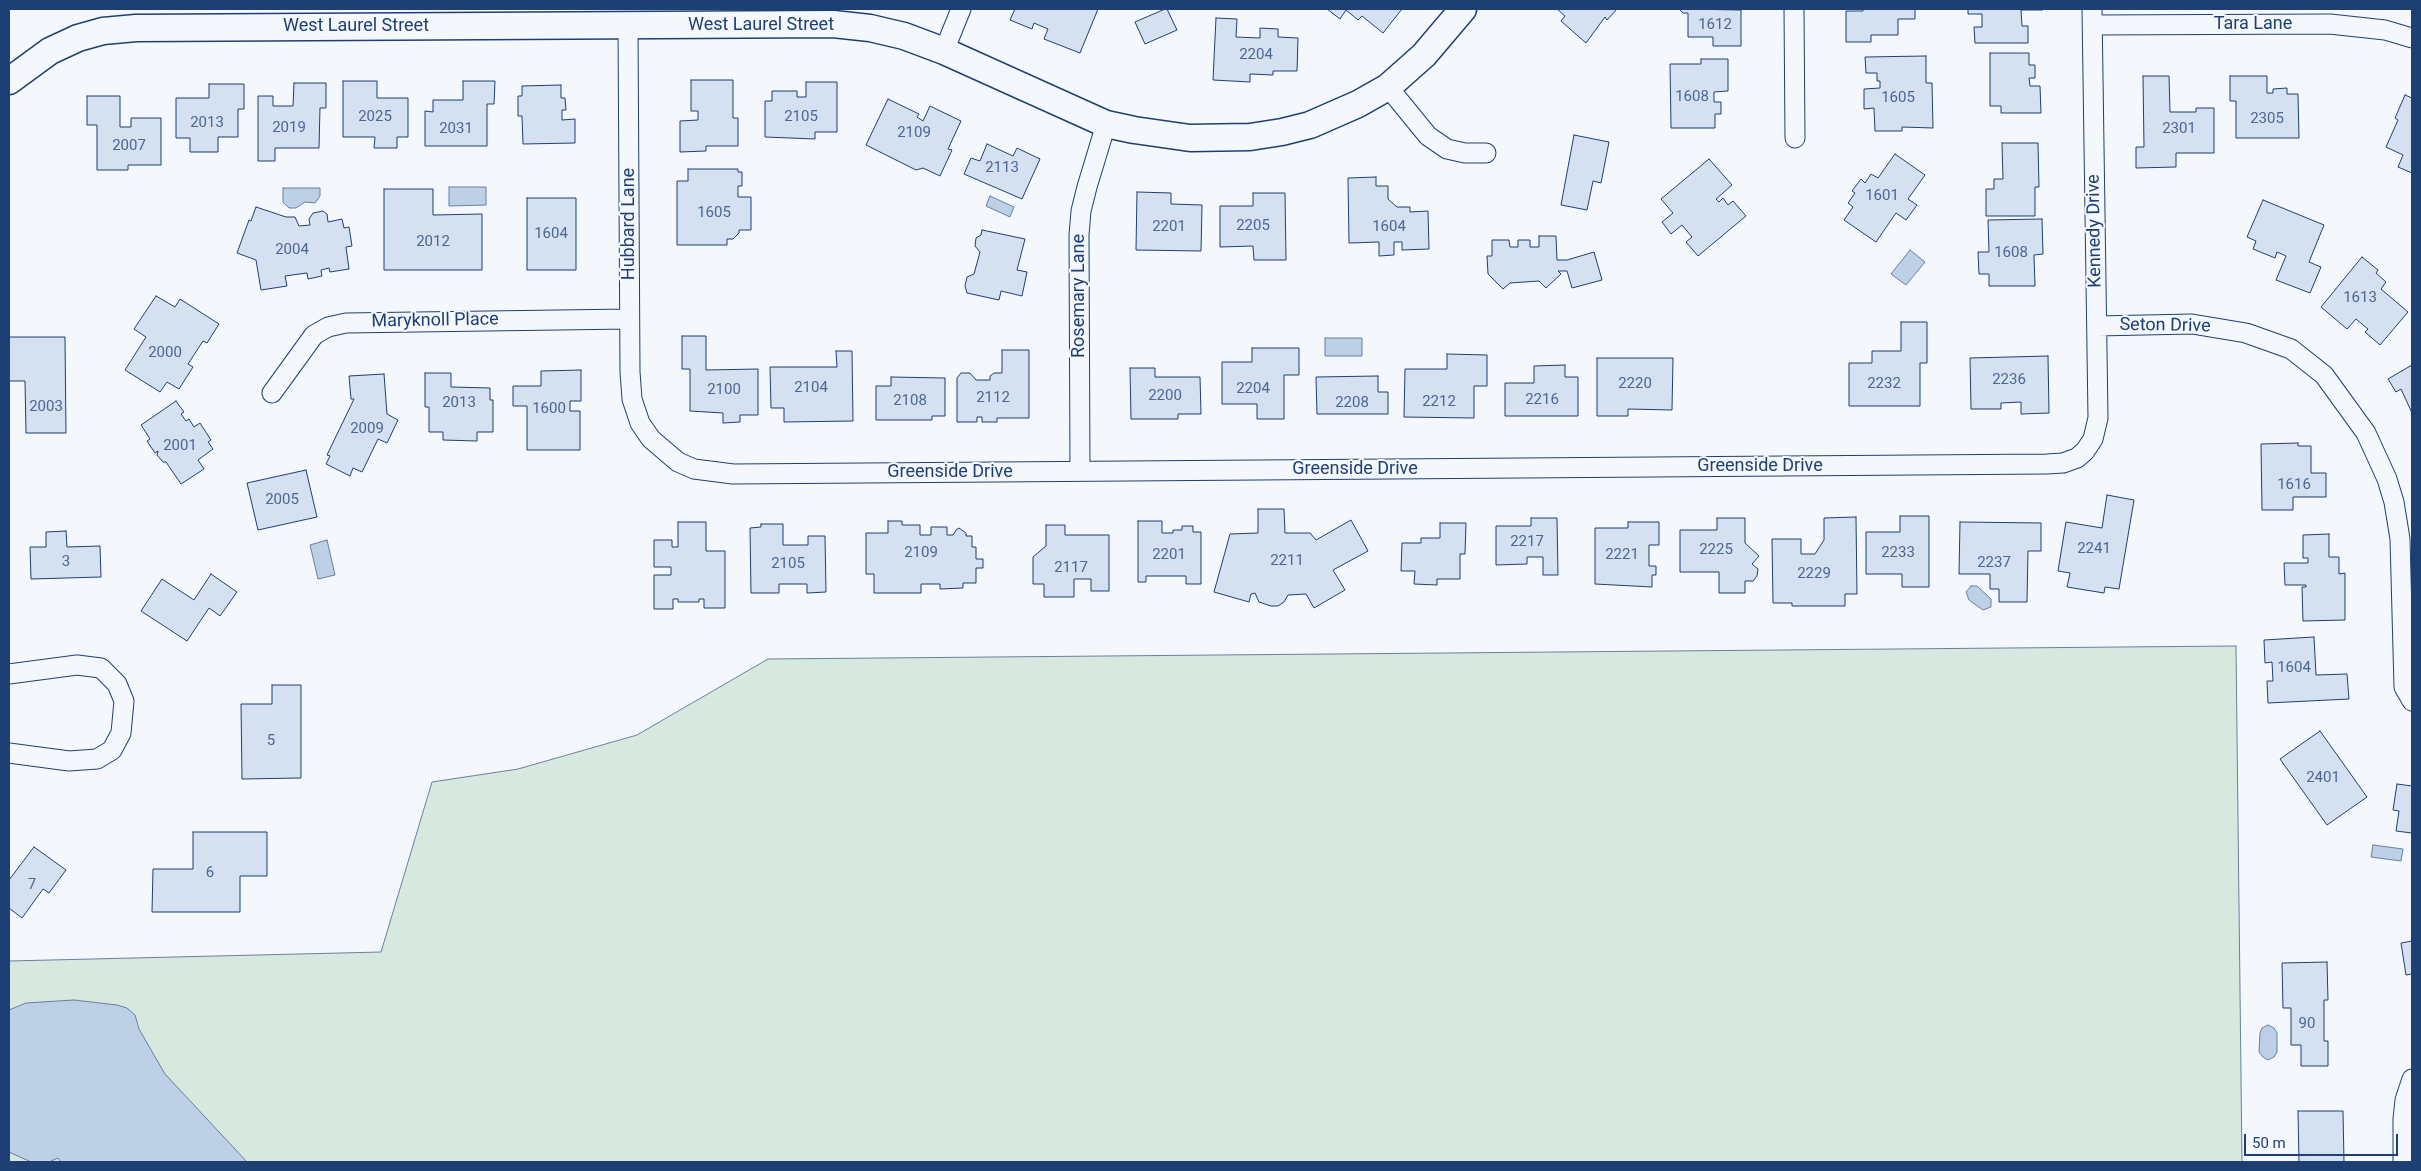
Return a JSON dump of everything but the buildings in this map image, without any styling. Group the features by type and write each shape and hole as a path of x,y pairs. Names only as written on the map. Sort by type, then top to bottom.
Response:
{"street":[{"path":"944,51 961,9"},
{"name":"West Laurel Street","path":"9,81 50,51 78,38 103,31 136,28 833,24 870,28 904,36 944,51 1106,124 1161,135 1190,138 1250,137 1310,125 1358,104 1388,87 1424,55 1463,9"},
{"path":"1794,9 1795,138"},
{"name":"Tara Lane","path":"2092,17 2330,24 2385,30 2412,38"},
{"name":"Kennedy Drive","path":"2085,450 2093,439 2098,418 2092,17"},
{"name":"Hubbard Lane","path":"628,25 629,319 632,399 640,423"},
{"path":"1388,87 1428,136 1447,149 1465,153 1486,153"},
{"name":"Rosemary Lane","path":"1080,471 1079,235 1081,211 1106,124"},
{"name":"Maryknoll Place","path":"272,393 314,335 328,327 346,323 629,319"},
{"name":"Seton Drive","path":"2096,326 2192,324 2246,333 2291,349 2324,375 2366,433 2387,479 2394,502 2400,539 2404,686 2412,701"},
{"name":"Greenside Drive","path":"640,423 651,439 678,462 694,469 713,473 2047,464 2063,463 2076,458 2085,450"},
{"path":"9,674 77,665 102,668 118,684 124,701 121,733 112,750 97,759 69,761 9,753"},
{"path":"2403,1162 2405,1100 2412,1079"}],"shaded area":[{"path":"2236,646 2242,1162 9,1162 9,961 381,952 432,782 518,769 637,735 768,659"}],"water":[{"path":"449,187 486,187 486,205 449,206"},
{"path":"283,188 320,188 320,196 315,203 305,202 296,208 289,208 283,202"},
{"path":"990,196 1014,207 1010,217 986,206"},
{"path":"1910,250 1925,262 1906,285 1891,274"},
{"path":"1325,338 1362,338 1362,356 1325,356"},
{"path":"327,540 335,575 318,579 310,545"},
{"path":"1971,586 1977,586 1991,599 1991,607 1983,610 1969,600 1966,592"},
{"path":"2373,845 2403,849 2401,861 2371,857"},
{"path":"74,1000 117,1005 127,1008 135,1015 139,1029 165,1074 247,1162 61,1162 58,1158 49,1162 31,1162 9,1152 9,1010 26,1003"},
{"path":"2268,1025 2274,1028 2277,1033 2277,1052 2274,1057 2268,1060 2259,1052 2260,1033 2262,1028"}]}
